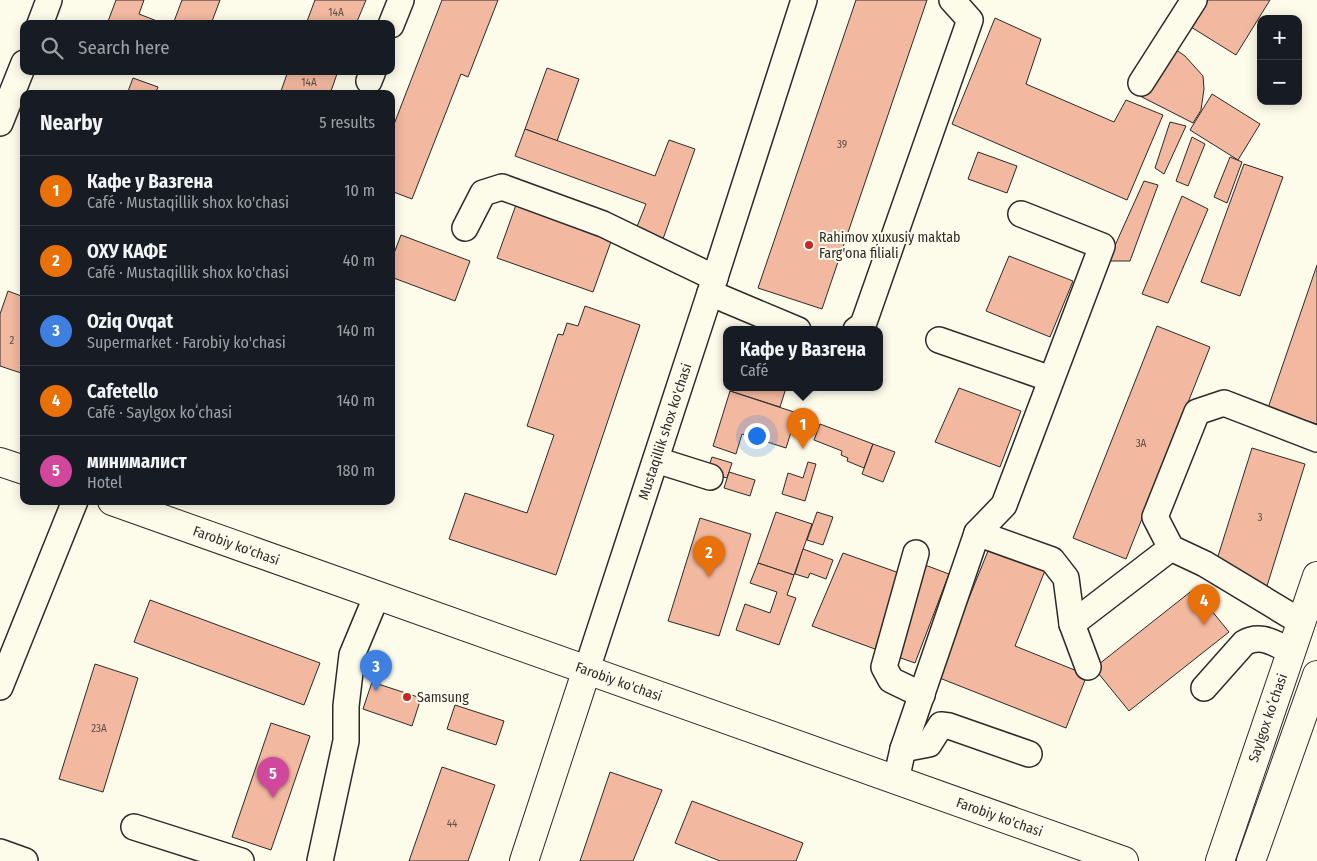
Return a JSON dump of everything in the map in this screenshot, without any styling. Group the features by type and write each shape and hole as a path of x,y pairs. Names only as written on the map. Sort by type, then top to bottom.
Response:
{"main road":[{"path":"0,462 20,469"},
{"name":"Farobiy ko'chasi","path":"123,505 587,668 1124,861"},
{"name":"Saylgox koʻchasi","path":"1220,861 1317,576"},
{"name":"Mustaqillik shox ko'chasi","path":"524,861 587,668"},
{"path":"1251,861 1317,675"}],"street":[{"path":"42,20 49,0"},
{"name":"Mustaqillik shox ko'chasi","path":"587,668 713,286 804,0"},
{"path":"861,326 863,324 970,20 952,0"},
{"path":"1140,83 1194,0"},
{"path":"0,123 20,73"},
{"path":"465,228 483,193 502,187 604,224 713,286 790,326"},
{"path":"896,780 903,749 977,533 1004,505 1102,246 1022,214"},
{"path":"939,340 1051,379"},
{"path":"1301,622 1205,564 1171,548 1156,517 1197,412 1224,402 1317,439"},
{"path":"656,460 710,477"},
{"path":"2,677 73,505"},
{"path":"977,533 1052,560 1066,578 1072,624 1088,667"},
{"path":"1072,624 1171,548"},
{"path":"916,553 884,667 891,680 922,695"},
{"path":"320,861 346,741 346,706 352,655 377,595"},
{"path":"1204,688 1244,643 1251,638 1261,638 1291,650"},
{"path":"903,749 929,744 941,725 949,726 1029,754"},
{"path":"134,827 241,861"},
{"path":"0,852 25,861"}],"building":[{"path":"116,0 144,0 139,14 154,20 108,20"},
{"path":"182,0 220,0 212,20 174,20"},
{"path":"315,0 366,0 358,20 308,20"},
{"path":"442,0 498,0 468,77 461,74 412,199 395,193 395,122"},
{"path":"856,0 927,0 822,309 758,288"},
{"path":"1208,0 1270,0 1261,15 1257,15 1257,21 1236,55 1191,27"},
{"path":"995,18 1041,39 1026,84 1114,122 1126,100 1163,115 1127,200 952,124"},
{"path":"1172,47 1185,56 1203,76 1204,89 1201,110 1193,123 1140,96"},
{"path":"547,68 579,79 557,141 525,129"},
{"path":"287,75 337,75 331,90 281,90"},
{"path":"133,78 158,87 157,90 128,90"},
{"path":"1212,94 1260,124 1238,160 1190,130"},
{"path":"1170,122 1186,126 1164,174 1155,168"},
{"path":"525,129 655,176 669,140 695,149 663,239 636,229 646,204 515,156"},
{"path":"1192,137 1205,144 1188,186 1176,181"},
{"path":"978,152 1017,166 1007,193 968,179"},
{"path":"1230,157 1242,162 1227,203 1214,197"},
{"path":"1244,164 1283,177 1240,296 1201,282"},
{"path":"1144,181 1158,185 1130,261 1108,261"},
{"path":"1182,196 1208,209 1168,303 1142,294"},
{"path":"517,202 613,236 593,292 497,258"},
{"path":"401,235 470,261 455,301 395,278 395,251"},
{"path":"1009,256 1073,281 1050,337 986,311"},
{"path":"1317,265 1317,424 1268,408"},
{"path":"8,291 20,296 20,373 0,366 0,314"},
{"path":"585,306 640,325 556,575 449,539 465,493 527,513 554,435 527,426 558,334 563,335 567,323 578,326"},
{"path":"1157,326 1210,347 1126,559 1073,538"},
{"path":"959,388 1021,411 1000,467 935,442"},
{"path":"730,391 785,391 780,407"},
{"path":"730,391 797,413 786,448 742,434 736,454 713,446"},
{"path":"820,424 873,444 864,468 847,461 848,458 841,455 842,451 814,440"},
{"path":"873,444 895,452 883,482 862,474"},
{"path":"1252,448 1305,464 1267,586 1214,569"},
{"path":"712,457 732,463 727,478 707,472"},
{"path":"808,462 816,464 805,501 782,494 788,473 803,478"},
{"path":"729,472 755,480 750,496 724,488"},
{"path":"776,512 812,524 794,575 758,563"},
{"path":"817,512 833,517 823,545 807,540"},
{"path":"700,518 751,534 719,636 668,621"},
{"path":"990,546 1046,568 1015,646 1087,675 1066,728 937,677"},
{"path":"803,549 833,560 826,579 810,573 808,578 795,574"},
{"path":"843,553 902,574 875,649 812,626"},
{"path":"758,563 794,575 787,595 796,598 779,645 736,630 745,604 770,613 777,592 750,583"},
{"path":"925,565 949,574 915,663 895,656"},
{"path":"1194,589 1229,632 1129,711 1094,668"},
{"path":"150,600 320,663 304,705 134,642"},
{"path":"95,664 138,678 103,792 59,779"},
{"path":"372,682 421,698 412,726 363,709"},
{"path":"455,705 504,721 496,745 447,729"},
{"path":"271,723 310,736 271,850 232,837"},
{"path":"442,767 495,785 468,861 409,861"},
{"path":"610,772 662,790 633,861 580,861"},
{"path":"692,801 803,843 796,861 720,861 675,843"}],"place":[{"name":"Rahimov xuxusiy maktab Farg'ona filiali","path":"809,245"},
{"name":"Кафе у Вазгена","path":"803,449"},
{"name":"ОХУ КАФЕ","path":"709,577"},
{"name":"Cafetello","path":"1204,625"},
{"name":"Oziq Ovqat","path":"376,691"},
{"name":"Samsung","path":"407,697"},
{"name":"минималист","path":"273,798"}]}
